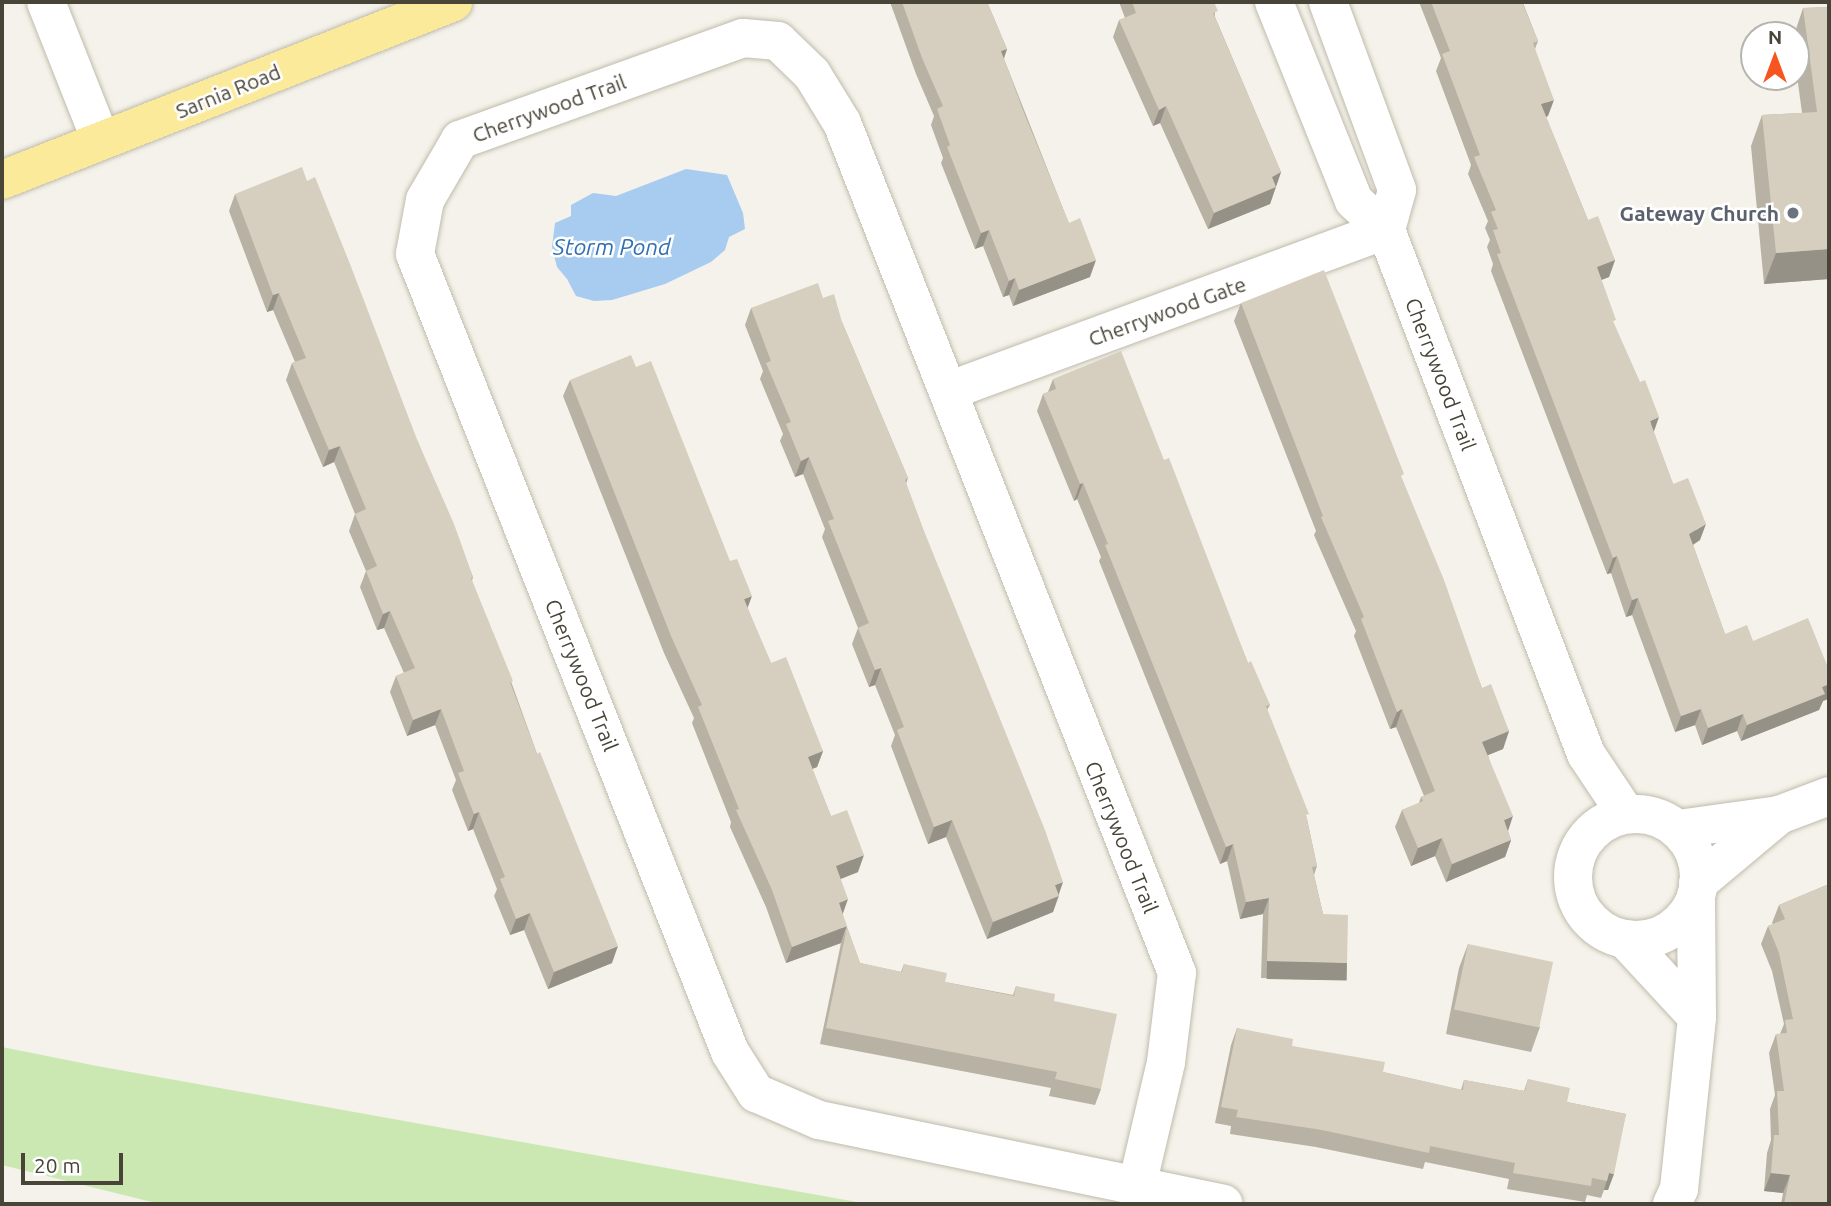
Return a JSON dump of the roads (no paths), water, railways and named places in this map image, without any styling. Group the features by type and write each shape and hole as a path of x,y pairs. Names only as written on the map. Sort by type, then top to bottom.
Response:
{"main road":[{"name":"Sarnia Road","path":"2,180 453,2"}],"street":[{"path":"46,2 101,141"},
{"name":"Cherrywood Trail","path":"1274,2 1354,201 1386,230 1587,754 1626,814"},
{"path":"1328,2 1397,190 1386,230"},
{"name":"Cherrywood Trail","path":"1137,1186 1166,1062 1177,973 842,124 813,74 778,41 743,38 460,140 425,200 415,254 730,1052 755,1093 819,1120 1223,1204"},
{"name":"Cherrywood Gate","path":"948,391 1386,230"},
{"name":"Cherrywood Trail","path":"1587,754 1591,834"},
{"path":"1678,829 1779,815 1829,796"},
{"path":"1672,1204 1679,1189 1697,1017 1697,890 1695,852 1678,829 1654,815 1626,814 1600,824 1581,844 1572,870 1576,898 1587,917 1604,932 1625,939 1647,939 1668,931 1685,916 1697,890 1779,815"},
{"path":"1625,939 1697,1017"}],"water":[{"name":"Storm Pond","path":"686,169 727,175 743,213 745,229 729,237 725,250 711,262 665,284 612,300 594,301 576,296 557,267 552,247 555,223 571,216 571,205 593,193 616,196"}],"place":[{"name":"Gateway Church","path":"1793,213"}]}
